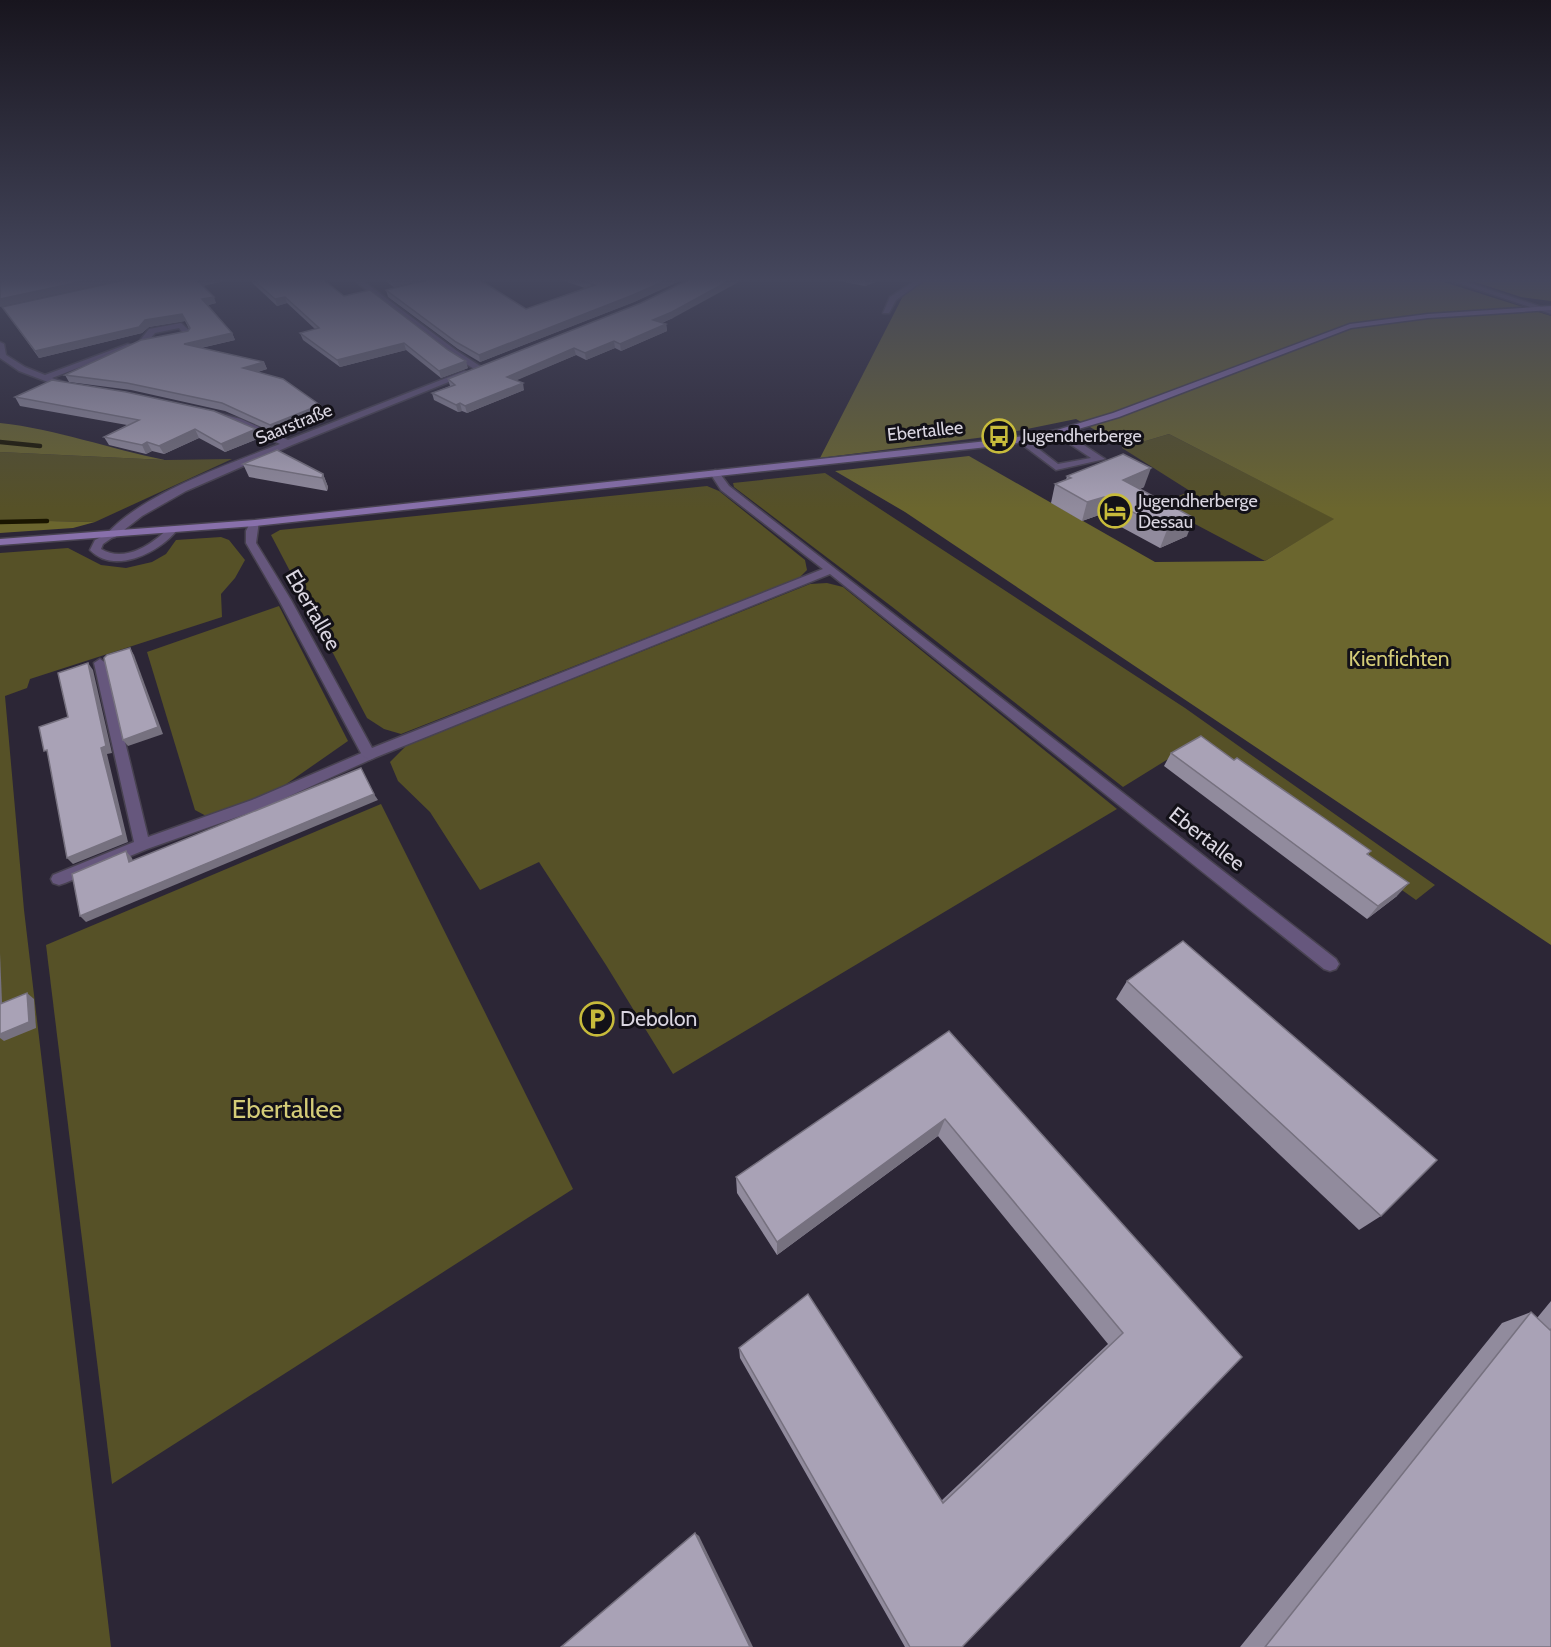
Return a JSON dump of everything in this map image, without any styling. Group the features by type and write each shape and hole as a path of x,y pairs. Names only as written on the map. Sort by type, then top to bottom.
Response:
{"street":[{"path":"2,355 22,369 78,388"},
{"path":"44,378 109,355"},
{"path":"457,355 479,368"},
{"name":"Ebertallee","path":"0,542 255,523 1020,439 1058,432 1161,399 1275,355"},
{"name":"Saarstraße","path":"111,535 131,517 147,507 288,444 490,364"},
{"path":"206,411 238,421 288,444"},
{"path":"1020,439 1056,467 1100,459 1058,432"},
{"name":"Ebertallee","path":"715,473 725,488 1330,964"},
{"name":"Ebertallee","path":"255,523 250,538 257,556 285,600 369,754"},
{"path":"111,535 99,542 95,549 101,555 117,558 157,545 164,541 172,530"},
{"path":"59,879 142,845 200,827 301,786 369,754 831,570"},
{"path":"100,663 142,845"}],"green space":[{"name":"Kienfichten","path":"873,355 1551,355 1551,945 905,512 835,471 969,456 1155,562 1265,561 1334,519 1169,434 1122,448 1123,446 1076,419 993,436 820,458"},
{"path":"0,423 62,434 165,460 0,452"},
{"path":"1169,434 1335,519 1265,561 1159,505 1190,491 1122,448"},
{"path":"0,452 165,460 232,459 95,522 0,520"},
{"path":"825,473 1185,708 1435,885 1416,900 1194,743 1123,787 734,487 733,483"},
{"path":"707,486 719,491 805,560 807,570 799,578 401,734 384,729 367,718 271,535 280,530"},
{"path":"0,520 95,522 73,528 0,533"},
{"path":"221,537 229,540 245,560 235,578 221,594 222,617 30,679 27,688 5,696 24,910 111,1647 0,1647 0,553 68,548 101,565 126,568 152,562 166,554 176,540"},
{"path":"827,583 843,587 1117,809 673,1074 539,862 480,890 430,812 398,781 390,762 406,746 810,584"},
{"path":"279,606 348,741 282,787 208,817 195,810 147,652"},
{"name":"Ebertallee","path":"381,804 573,1189 112,1484 46,945"}],"building":[{"path":"109,355 232,355 264,362 243,368 283,379 320,405 270,425 222,403 127,383 65,375"},
{"path":"330,355 357,355 337,360"},
{"path":"419,355 456,355 466,361 439,371"},
{"path":"509,355 558,355 507,377 523,383 465,406 460,403 456,405 432,393 455,385 448,379"},
{"path":"52,380 126,392 214,411 256,429 221,444 195,429 159,446 147,442 142,445 104,437 139,420 15,397"},
{"path":"277,450 323,474 322,478 243,464"},
{"path":"1123,454 1151,468 1123,480 1194,518 1167,530 1104,497 1087,502 1055,484 1071,478 1067,476"},
{"path":"130,648 158,727 123,740 104,658"},
{"path":"88,663 106,746 101,748 123,835 67,858 47,750 44,751 39,727 68,717 58,673"},
{"path":"1201,736 1234,760 1237,758 1371,851 1367,854 1409,883 1378,906 1171,753"},
{"path":"361,768 374,794 80,916 72,874 126,851 129,862"},
{"path":"1183,941 1437,1160 1381,1216 1127,981"},
{"path":"27,993 29,1022 0,1034 0,1004"},
{"path":"949,1031 1242,1357 962,1647 910,1647 739,1348 808,1294 943,1503 1123,1333 945,1119 777,1242 736,1177"},
{"path":"1531,1312 1551,1329 1551,1647 1265,1647"},
{"path":"695,1533 750,1647 561,1647"}],"waterway":[{"path":"0,442 40,446"},
{"path":"0,522 47,521"}],"place":[{"name":"Jugendherberge","path":"999,436"},
{"name":"Jugendherberge Dessau","path":"1115,511"},
{"name":"Debolon","path":"597,1019"}]}
